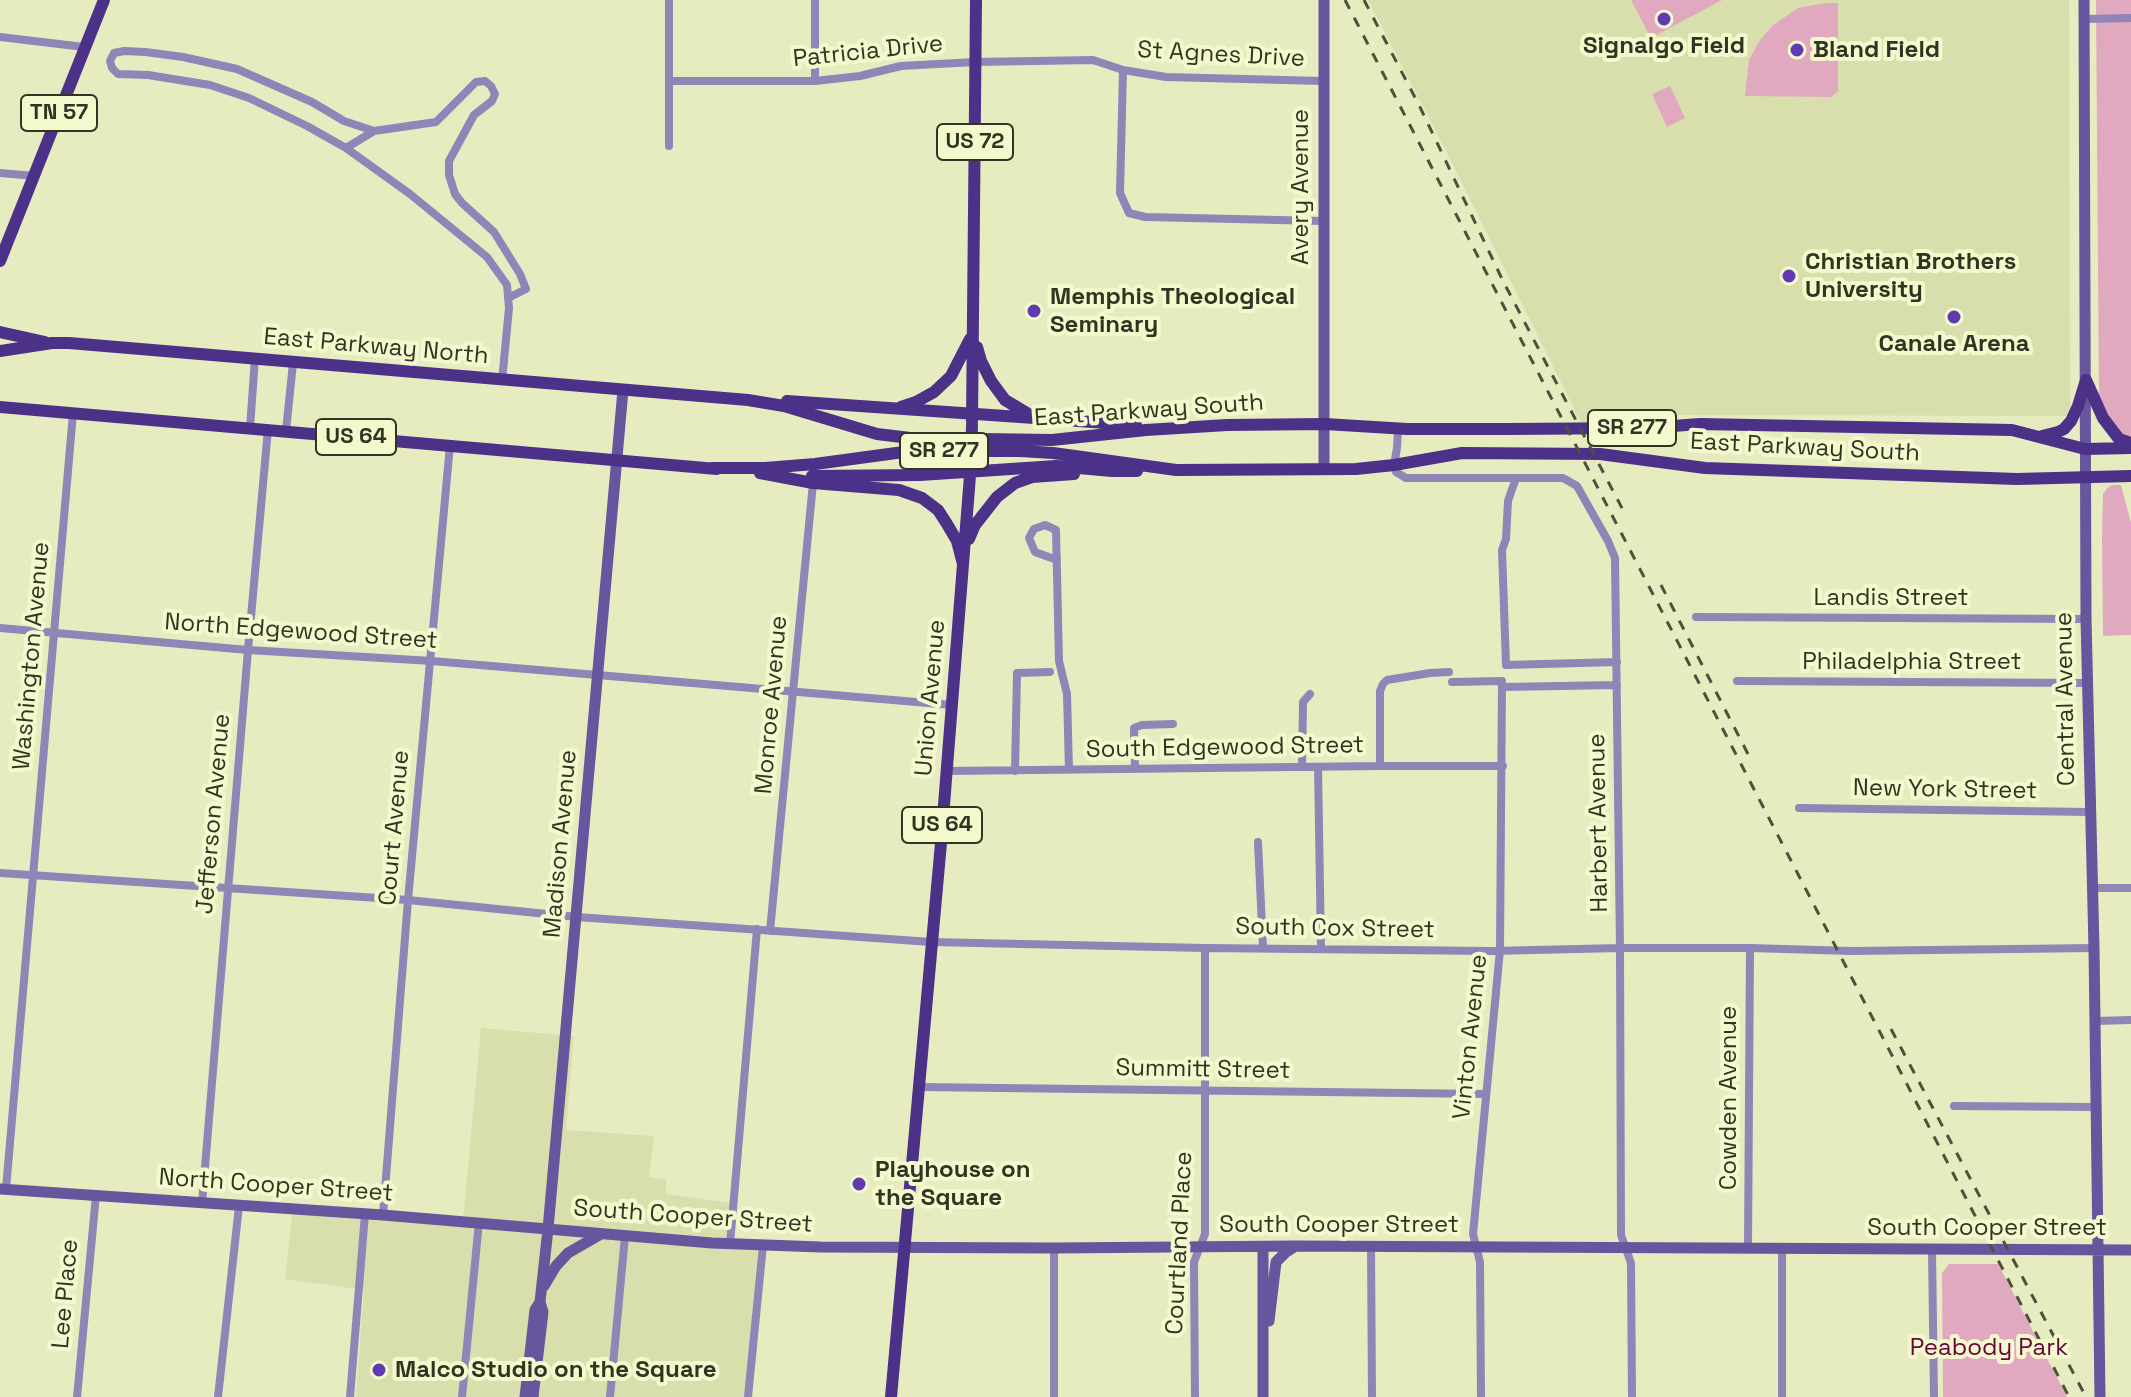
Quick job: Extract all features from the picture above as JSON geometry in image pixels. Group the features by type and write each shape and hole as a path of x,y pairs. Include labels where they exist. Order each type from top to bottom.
{"main road":[{"name":"TN 57","path":"0,261 104,0"},
{"name":"Union Avenue","path":"891,1397 971,468 976,0"},
{"name":"Avery Avenue","path":"1324,0 1324,469"},
{"name":"Central Avenue","path":"2084,0 2086,619 2100,1397"},
{"path":"0,332 52,343"},
{"path":"894,409 934,392 951,376 973,333"},
{"path":"973,333 981,361 1005,400 1023,412 1042,419"},
{"name":"East Parkway North","path":"0,351 52,343 748,400"},
{"path":"2039,437 2065,427 2078,406 2086,380"},
{"path":"2086,380 2109,426 2119,439 2131,446"},
{"name":"Madison Avenue","path":"525,1397 548,1229 623,390"},
{"path":"748,400 894,409 972,420 1042,419 1176,428"},
{"name":"East Parkway South","path":"748,400 784,406 894,437 1052,440 1227,425 1630,428 1700,424 2012,430 2085,449 2131,446"},
{"name":"US 64","path":"0,407 712,468 813,483 899,490 922,498 938,510 957,541 963,564"},
{"name":"East Parkway South","path":"712,468 815,464 911,451 1020,451 1176,470 1356,469 1462,453 1600,454 1705,468 2006,478 2131,476"},
{"path":"759,473 863,476 971,468 1056,466 1112,471"},
{"path":"965,549 975,525 997,497 1015,483 1032,477 1176,470"},
{"name":"North Cooper Street","path":"3,1189 548,1229"},
{"name":"South Cooper Street","path":"548,1229 730,1244 906,1248 1295,1246 2131,1250"},
{"path":"540,1298 556,1266 568,1253 601,1234"},
{"path":"1263,1331 1269,1325 1276,1262 1295,1246"},
{"path":"1263,1247 1263,1397"},
{"name":"Madison Avenue","path":"533,1397 543,1312 540,1298"}],"street":[{"path":"669,0 669,146"},
{"path":"815,0 815,81"},
{"path":"2085,19 2131,18"},
{"path":"0,37 84,47"},
{"path":"374,131 344,121 312,102 237,69 145,52 114,53 110,61 118,74 148,75 210,85 249,98 346,148 389,177 487,257 507,285 509,308 502,381"},
{"name":"St Agnes Drive","path":"975,62 1093,60 1123,70 1166,77 1323,81"},
{"name":"Patricia Drive","path":"669,81 815,81 860,76 901,66 975,62"},
{"path":"1123,70 1120,193 1129,213 1145,217 1323,221"},
{"path":"346,148 374,131 436,122 476,82 485,81 491,86 495,94 492,101 474,115 449,161 449,175 455,194 494,232 520,274 526,289 508,298"},
{"path":"0,173 35,176"},
{"path":"250,428 255,358"},
{"path":"286,431 293,363"},
{"name":"Washington Avenue","path":"3,1189 73,413"},
{"path":"1394,465 1398,428"},
{"name":"Jefferson Avenue","path":"202,1203 268,429"},
{"name":"Court Avenue","path":"383,1215 408,900 450,445"},
{"name":"Harbert Avenue","path":"1394,465 1396,472 1406,478 1563,478 1577,486 1615,558 1621,1235 1631,1263 1632,1397"},
{"path":"1516,478 1508,501 1506,539 1502,550 1506,665 1617,662"},
{"name":"Monroe Avenue","path":"770,931 813,483"},
{"path":"1057,560 1035,552 1029,538 1034,529 1045,525 1056,530 1057,560 1059,661 1067,694 1069,770"},
{"name":"Landis Street","path":"1696,617 2086,619"},
{"name":"North Edgewood Street","path":"0,628 248,650 598,675"},
{"path":"1015,771 1017,673 1050,672"},
{"path":"1380,766 1380,691 1383,684 1387,680 1449,672"},
{"path":"598,675 952,705"},
{"name":"Philadelphia Street","path":"1737,681 2087,683"},
{"path":"1452,682 1617,685"},
{"name":"Vinton Avenue","path":"1481,1397 1480,1262 1473,1234 1500,950 1502,684"},
{"path":"1302,767 1303,702 1310,694"},
{"path":"1135,769 1134,728 1173,724"},
{"name":"South Edgewood Street","path":"947,771 1503,766"},
{"path":"1318,767 1321,949"},
{"name":"New York Street","path":"1799,808 2090,812"},
{"path":"1258,842 1263,948"},
{"name":"South Cox Street","path":"0,873 408,900 577,917 931,942 1500,950 2094,948"},
{"path":"2092,888 2131,888"},
{"path":"730,1244 757,929"},
{"name":"Courtland Place","path":"1195,1397 1194,1262 1205,1234 1205,948"},
{"name":"Cowden Avenue","path":"1748,1248 1750,948"},
{"path":"2095,1021 2131,1020"},
{"name":"Summitt Street","path":"920,1087 1485,1094"},
{"path":"1954,1106 2096,1107"},
{"name":"Lee Place","path":"77,1397 96,1195"},
{"path":"218,1397 239,1206"},
{"path":"350,1397 365,1214"},
{"path":"462,1397 479,1222"},
{"path":"610,1397 625,1236"},
{"path":"748,1397 763,1245"},
{"path":"1371,1247 1372,1397"},
{"path":"1054,1248 1054,1397"},
{"path":"1782,1248 1782,1397"},
{"path":"1932,1250 1934,1397"}],"shaded area":[{"name":"Christian Brothers University","path":"1368,0 2069,0 2070,409 2066,416 1682,415 1581,423"},
{"path":"481,1028 574,1036 566,1130 654,1136 649,1177 666,1179 666,1194 731,1203 727,1245 758,1248 745,1397 356,1397 364,1290 285,1279 293,1208 463,1221"}],"green space":[{"name":"Signalgo Field","path":"1631,0 1722,0 1651,38"},
{"path":"2096,0 2131,0 2131,440 2121,437 2099,399"},
{"name":"Bland Field","path":"1838,3 1838,91 1831,97 1745,96 1749,60 1772,26 1798,8"},
{"path":"1670,86 1685,118 1667,127 1652,94"},
{"path":"2112,485 2121,485 2131,523 2131,635 2103,636 2103,494"},
{"name":"Peabody Park","path":"1949,1264 1998,1264 2067,1397 1943,1397 1942,1273"}],"railway":[{"path":"1345,0 2069,1397"},
{"path":"1364,0 1419,105 1503,281 1623,510"},
{"path":"1661,585 1749,756"},
{"path":"1891,1029 2086,1397"}],"place":[{"name":"Signalgo Field","path":"1664,19"},
{"name":"Bland Field","path":"1797,50"},
{"name":"Christian Brothers University","path":"1789,276"},
{"name":"Memphis Theological Seminary","path":"1034,311"},
{"name":"Canale Arena","path":"1954,317"},
{"name":"Playhouse on the Square","path":"859,1184"},
{"name":"Malco Studio on the Square","path":"379,1370"}]}
